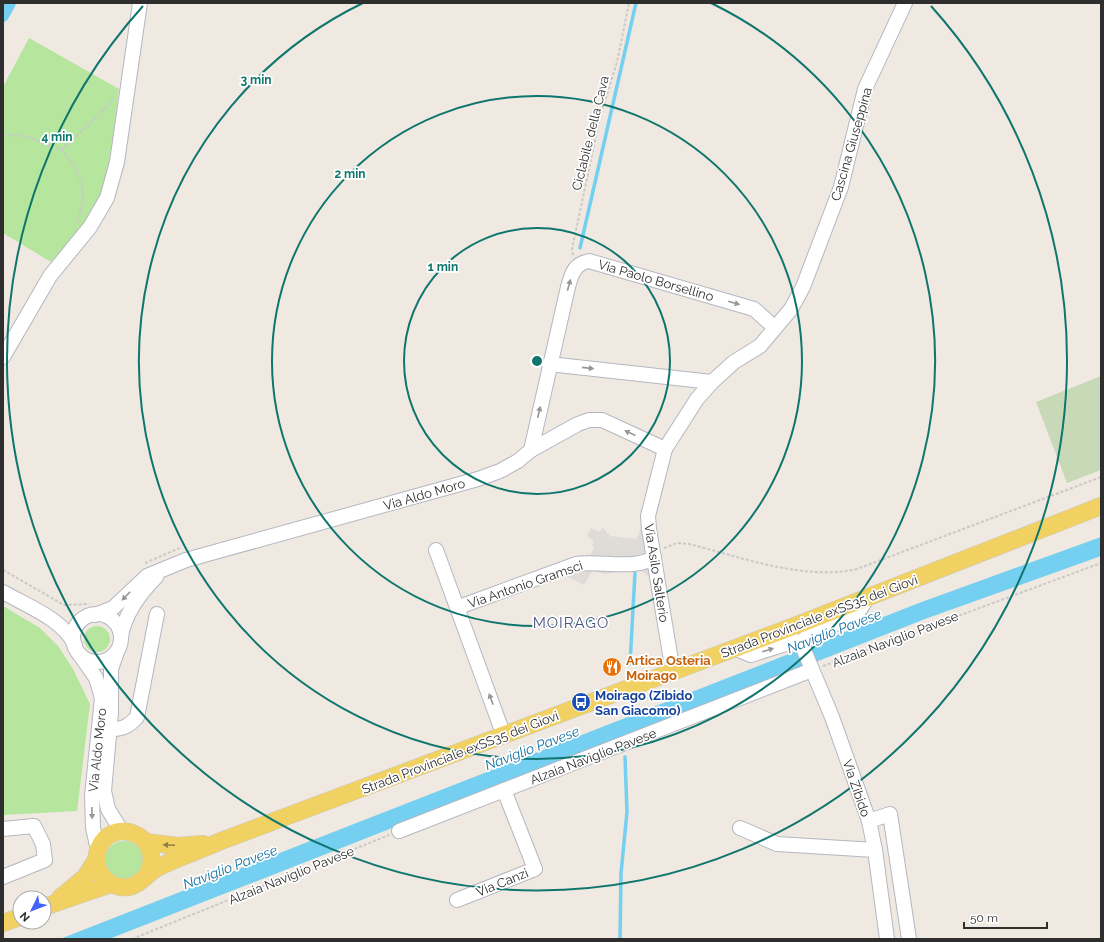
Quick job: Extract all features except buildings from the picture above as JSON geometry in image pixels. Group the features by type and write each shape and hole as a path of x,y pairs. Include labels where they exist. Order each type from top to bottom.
{"main road":[{"name":"Strada Provinciale exSS35 dei Giovi","path":"221,841 673,672 1101,506"},
{"path":"52,902 85,877 105,839 116,833 122,832 137,835 146,842 177,846 221,841"},
{"path":"148,873 221,841"},
{"path":"97,855 100,874 111,884 123,887 135,885 145,878 152,858 146,842"},
{"path":"52,903 111,884"}],"street":[{"path":"3,357 50,276 90,227 107,198 117,162 140,3"},
{"name":"Cascina Giuseppina","path":"774,327 791,309 804,287 841,187 865,89 905,3"},
{"name":"Via Paolo Borsellino","path":"576,266 589,261 754,309 774,327"},
{"path":"531,450 568,287 573,270 576,266"},
{"name":"Via Asilo Salterio","path":"673,672 649,529 648,516 655,485 666,449 697,399 712,382 734,362 760,346 774,327"},
{"path":"550,364 712,382"},
{"name":"Via Aldo Moro","path":"92,612 113,608 142,579 169,566 218,550 500,472 518,461 531,450 578,424 589,420 602,420 666,449"},
{"path":"436,550 458,610"},
{"name":"Via Antonio Gramsci","path":"504,736 458,610 463,605 563,569 588,562 628,564 650,561 654,558"},
{"name":"Via Aldo Moro","path":"121,638 124,624 140,596 153,580 169,566"},
{"path":"3,592 47,616 68,619 92,612 113,621 119,630 121,638 117,652 109,659 97,662 87,660 77,650 75,630 80,622 92,612"},
{"path":"734,648 751,655 795,641 801,643 805,637 843,622 857,614 868,597"},
{"path":"109,729 117,730 128,726 137,717 157,614"},
{"name":"Via Aldo Moro","path":"47,616 66,631 96,678 102,698 92,796 93,828 97,855"},
{"name":"Via Zibido","path":"801,643 832,717 869,821 875,850 887,939"},
{"name":"Via Aldo Moro","path":"117,652 111,669 109,729 104,796 108,809 122,832"},
{"name":"Alzaia Naviglio Pavese","path":"399,831 812,670"},
{"name":"Via Canzi","path":"457,900 535,869 504,790"},
{"path":"869,821 890,814 909,939"},
{"path":"3,829 34,826 43,844 45,860 3,877"},
{"path":"740,828 777,844 875,850"}],"path":[{"name":"Ciclabile della Cava","path":"576,266 572,249 600,118 617,62 629,3"},
{"path":"61,150 103,111 115,96"},
{"path":"3,135 24,136 61,150 74,165 83,188 83,202 80,216 73,230"},
{"path":"654,558 661,549 668,545 677,543 689,544 793,570 813,573 845,572 857,569 1101,477"},
{"path":"142,565 148,560 182,546"},
{"name":"Alzaia Naviglio Pavese","path":"812,670 854,653 1101,563"},
{"path":"3,570 64,605 92,612"},
{"name":"Alzaia Naviglio Pavese","path":"132,939 399,831"}],"green space":[{"path":"29,38 119,89 110,158 101,192 86,222 51,262 3,233 3,87"},
{"path":"1101,376 1101,470 1067,483 1036,402"},
{"path":"3,606 40,628 58,646 73,669 90,704 77,811 3,815"},
{"path":"97,626 106,630 110,639 106,648 97,652 88,648 84,639 88,630"},
{"path":"120,841 128,841 138,846 142,853 142,867 138,874 128,879 120,879 110,874 108,871 105,864 105,856 110,846 113,844"}],"shaded area":[{"path":"642,524 650,577 639,569 629,566 621,572 604,574 593,570 584,585 565,576 561,565 586,556 587,554 590,555 594,547 592,545 594,542 587,536 591,528 600,532 602,527 610,536 637,539"}],"water":[{"path":"1101,537 1101,556 925,619 109,939 60,939 919,603"}],"waterway":[{"path":"3,16 10,3"},
{"path":"580,248 636,3"},
{"path":"630,664 635,573"},
{"path":"620,939 621,873 627,812 625,757"}],"place":[{"name":"Artica Osteria Moirago","path":"612,667"},
{"name":"Moirago (Zibido San Giacomo)","path":"581,702"}],"district":[{"name":"MOIRAGO","path":"571,623"}],"water label":[{"name":"Naviglio Pavese","path":"834,631"},
{"name":"Naviglio Pavese","path":"532,748"},
{"name":"Naviglio Pavese","path":"230,867"}]}
